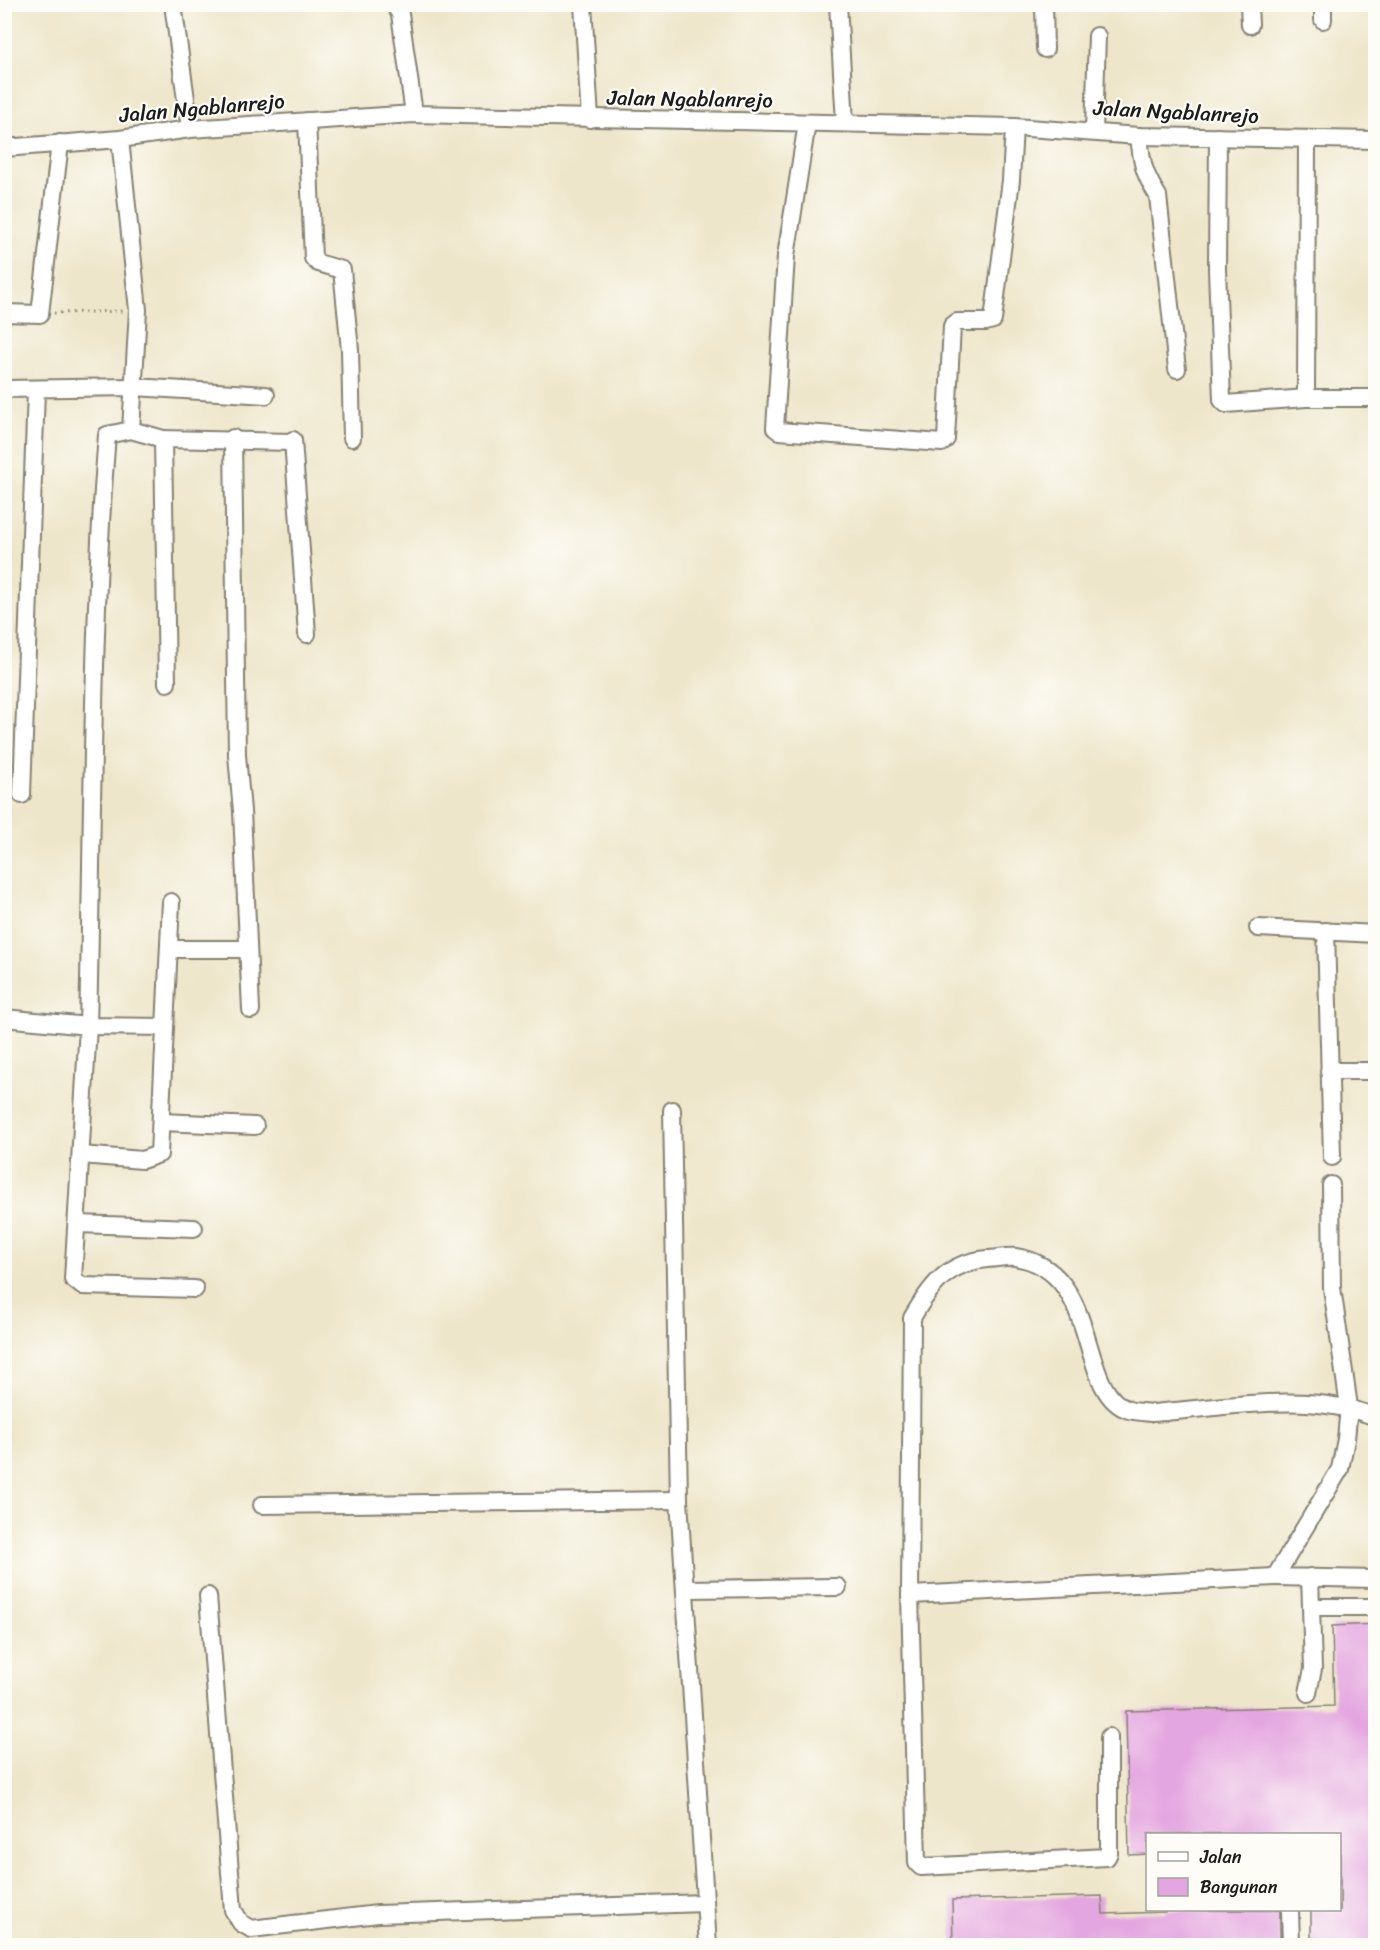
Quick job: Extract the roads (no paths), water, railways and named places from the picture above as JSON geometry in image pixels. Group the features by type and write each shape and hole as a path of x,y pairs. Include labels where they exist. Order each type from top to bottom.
{"street":[{"path":"173,4 190,129"},
{"path":"394,4 400,15 414,114"},
{"path":"583,4 590,119"},
{"path":"838,4 845,123"},
{"path":"1044,4 1045,49"},
{"path":"1249,4 1250,25"},
{"path":"1094,131 1097,36"},
{"name":"Jalan Ngablanrejo","path":"4,148 120,139 190,129 414,114 1014,126 1139,136 1376,140"},
{"path":"307,121 313,258 318,263 342,270 350,350 352,438"},
{"path":"807,123 786,256 775,428 779,431 942,443 946,439 952,326 957,322 993,320 1011,180 1014,126"},
{"path":"1139,136 1142,163 1147,180 1158,196 1177,369"},
{"path":"1218,137 1217,268 1222,400 1226,404 1306,398 1376,398"},
{"path":"120,139 138,310 131,430"},
{"path":"1306,398 1307,140"},
{"path":"4,313 40,314 60,143"},
{"path":"4,390 134,387 266,395"},
{"path":"22,795 36,390"},
{"path":"195,1289 82,1286 75,1283 73,1279 88,1026 92,721 101,509 107,435 131,430 163,439 233,438 293,441 307,634"},
{"path":"233,438 237,754 251,1010"},
{"path":"163,439 167,683"},
{"path":"81,1155 142,1160 154,1158 159,1154 171,902"},
{"path":"1258,928 1376,934"},
{"path":"1326,931 1332,1156"},
{"path":"169,949 248,949"},
{"path":"4,1018 88,1026 165,1028"},
{"path":"1329,1071 1376,1071"},
{"path":"672,1110 679,1500 708,1946"},
{"path":"160,1122 255,1126"},
{"path":"1275,1577 1340,1469 1349,1407 1332,1288 1332,1185"},
{"path":"77,1224 194,1228"},
{"path":"1109,1737 1109,1853 1107,1857 921,1868 916,1856 910,1595 912,1318 926,1294 948,1270 980,1260 1014,1257 1039,1265 1061,1281 1074,1301 1102,1383 1114,1400 1128,1410 1152,1413 1305,1402 1349,1407 1376,1417"},
{"path":"261,1505 679,1500"},
{"path":"910,1595 1275,1577 1373,1579 1373,1607 1311,1607"},
{"path":"1308,1693 1313,1669 1310,1577"},
{"path":"685,1589 838,1587"},
{"path":"208,1596 233,1910 241,1923 251,1929 378,1914 705,1903"},
{"path":"1290,1911 1291,1946"}]}
